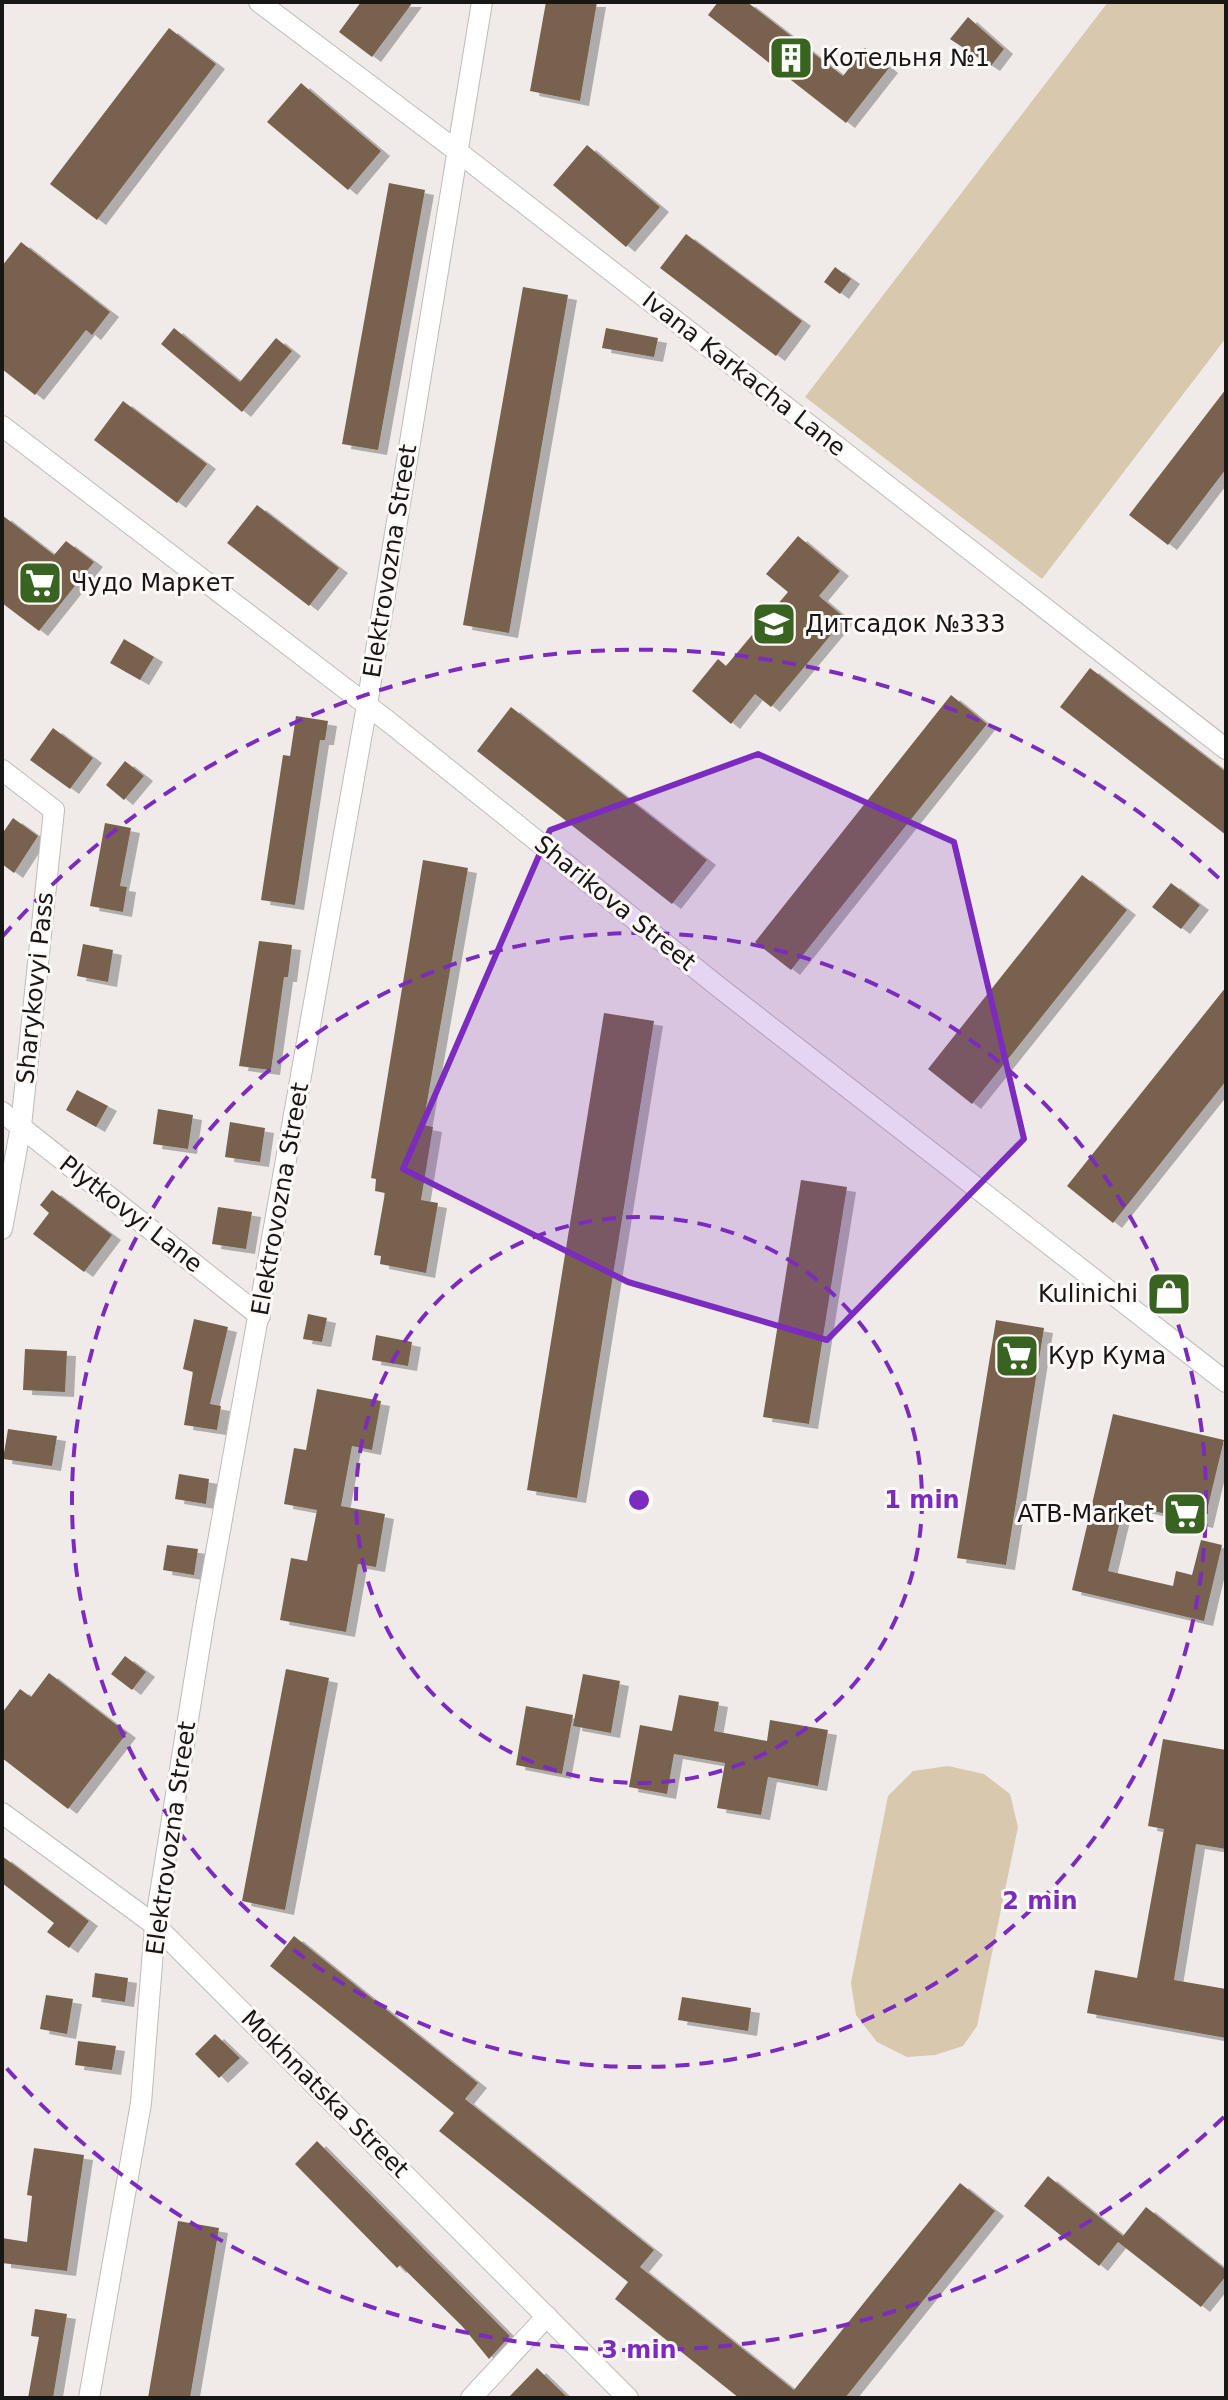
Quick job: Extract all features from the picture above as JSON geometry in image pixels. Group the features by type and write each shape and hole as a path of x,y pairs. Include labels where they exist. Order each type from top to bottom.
{"street":[{"name":"Ivana Karkacha Lane","path":"259,2 457,151 1226,749"},
{"name":"Elektrovozna Street","path":"89,2398 141,2103 155,1925 204,1620 367,705 482,2"},
{"name":"Sharikova Street","path":"2,426 367,705 732,997 1226,1382"},
{"name":"Sharykovyi Pass","path":"2,770 54,810 21,1126 2,1229"},
{"name":"Plytkovyi Lane","path":"2,1112 260,1316"},
{"name":"Mokhnatska Street","path":"2,1813 155,1925 628,2398"},
{"path":"471,2398 547,2316"}],"highlighted area":[{"path":"758,754 954,842 1024,1139 827,1340 628,1282 403,1169 550,830"}],"shaded area":[{"path":"1108,2 1226,2 1226,338 1042,579 805,397"},
{"path":"948,1766 984,1774 1010,1794 1018,1827 977,2026 963,2046 935,2055 907,2057 877,2042 856,2015 851,1983 888,1796 913,1771"}],"building":[{"path":"361,2 413,2 372,57 339,32"},
{"path":"546,2 597,2 580,101 530,91"},
{"name":"Котельня №1","path":"718,2 747,2 843,76 865,48 889,68 846,123 708,15"},
{"path":"968,17 1004,49 991,66 950,39"},
{"path":"169,28 216,64 97,220 50,184"},
{"path":"301,83 381,151 348,190 267,122"},
{"path":"587,145 660,207 626,247 553,185"},
{"path":"389,183 425,190 378,450 342,444"},
{"path":"686,234 802,321 776,356 660,268"},
{"path":"21,242 110,312 92,335 86,330 35,395 2,369 2,266"},
{"path":"835,267 851,279 840,294 824,282"},
{"path":"523,287 568,295 509,633 463,625"},
{"path":"174,328 240,382 276,338 292,351 242,412 161,344"},
{"path":"606,328 658,338 654,357 602,348"},
{"path":"1226,389 1226,469 1168,545 1129,515"},
{"path":"123,401 207,464 177,503 94,440"},
{"path":"257,505 339,568 309,606 227,543"},
{"name":"Чудо Маркет","path":"2,515 54,555 66,541 94,562 39,631 2,603"},
{"path":"798,536 840,571 819,596 845,618 771,707 755,694 731,724 692,691 718,659 726,666 788,592 766,574"},
{"path":"124,639 154,657 140,680 110,663"},
{"path":"1090,668 1226,772 1226,835 1060,707"},
{"path":"951,695 987,724 791,970 755,942"},
{"path":"511,707 707,860 672,904 477,751"},
{"path":"296,716 328,721 325,740 320,740 295,905 261,900 283,755 290,756"},
{"path":"53,728 93,758 70,789 30,760"},
{"path":"125,761 144,776 124,800 106,785"},
{"path":"13,818 38,836 14,873 2,864 2,834"},
{"path":"105,823 131,828 120,886 127,887 123,912 90,906"},
{"path":"423,860 468,868 423,1125 433,1127 421,1200 438,1203 426,1273 380,1264 381,1256 374,1255 385,1193 375,1191 376,1179 371,1178"},
{"path":"1082,875 1127,910 972,1104 928,1069"},
{"path":"1171,883 1200,905 1181,929 1152,907"},
{"path":"259,941 292,945 288,977 284,977 271,1070 239,1066"},
{"path":"83,944 113,950 108,982 77,976"},
{"path":"1226,987 1226,1081 1113,1223 1067,1186"},
{"path":"604,1013 654,1021 577,1498 527,1490"},
{"path":"77,1090 108,1106 96,1127 66,1110"},
{"path":"158,1109 193,1115 188,1149 153,1144"},
{"path":"230,1122 265,1128 260,1162 225,1157"},
{"path":"801,1180 847,1187 809,1424 763,1417"},
{"path":"52,1190 112,1235 84,1272 33,1234 49,1213 40,1205"},
{"path":"218,1207 252,1212 246,1249 212,1244"},
{"path":"308,1314 327,1318 322,1342 303,1339"},
{"path":"194,1319 228,1327 210,1404 221,1406 217,1430 184,1425 193,1372 183,1369"},
{"path":"996,1320 1044,1328 1006,1565 957,1558"},
{"path":"376,1335 412,1342 408,1366 372,1360"},
{"path":"25,1349 67,1351 65,1392 23,1390"},
{"path":"317,1389 381,1401 372,1450 352,1446 341,1506 385,1514 376,1567 358,1564 346,1632 280,1620 291,1558 307,1561 317,1510 284,1504 294,1448 306,1450"},
{"name":"ATB-Market","path":"1113,1414 1224,1440 1204,1523 1124,1504 1108,1571 1173,1586 1176,1571 1192,1575 1201,1540 1222,1545 1204,1621 1072,1590"},
{"path":"8,1429 57,1436 52,1466 3,1459"},
{"path":"179,1474 209,1479 206,1504 175,1499"},
{"path":"167,1545 198,1549 194,1575 163,1570"},
{"path":"125,1656 146,1672 132,1690 111,1674"},
{"path":"286,1669 329,1678 285,1910 242,1901"},
{"path":"49,1673 127,1733 68,1809 2,1758 2,1713 20,1689 31,1697"},
{"path":"583,1674 620,1681 611,1733 573,1726"},
{"path":"679,1695 719,1702 714,1731 767,1741 770,1720 828,1730 818,1786 768,1777 761,1815 717,1808 725,1763 674,1754 667,1794 629,1787 640,1725 672,1731"},
{"path":"526,1706 573,1715 562,1774 516,1765"},
{"path":"1163,1739 1226,1750 1226,1849 1196,1844 1174,1980 1226,1989 1226,2038 1087,2013 1095,1970 1137,1978 1164,1829 1148,1826"},
{"path":"2,1856 89,1921 69,1948 47,1932 54,1923 2,1883"},
{"path":"294,1936 478,2083 465,2099 654,2250 640,2267 794,2390 960,2183 995,2211 845,2398 739,2398 615,2299 628,2282 439,2131 454,2113 270,1966"},
{"path":"95,1973 128,1978 125,2002 92,1997"},
{"path":"46,1995 73,1999 67,2034 40,2029"},
{"path":"682,1997 751,2008 748,2031 678,2020"},
{"path":"215,2034 240,2058 219,2078 195,2054"},
{"path":"78,2041 116,2046 112,2070 75,2065"},
{"path":"317,2141 510,2336 489,2359 462,2326 400,2265 397,2268 295,2164"},
{"path":"34,2148 84,2155 67,2271 2,2263 2,2238 27,2242 32,2196 27,2195"},
{"path":"1048,2176 1123,2236 1146,2207 1226,2270 1226,2276 1201,2307 1118,2242 1099,2266 1024,2206"},
{"path":"178,2221 219,2228 190,2398 148,2398"},
{"path":"35,2309 67,2314 53,2398 28,2398 39,2337 31,2336"},
{"path":"537,2368 568,2398 508,2398"}],"place":[{"name":"Котельня №1","path":"791,58"},
{"name":"Чудо Маркет","path":"40,583"},
{"name":"Дитсадок №333","path":"774,624"},
{"name":"Kulinichi","path":"1169,1294"},
{"name":"Кур Кума","path":"1017,1356"},
{"name":"ATB-Market","path":"1185,1514"}]}
